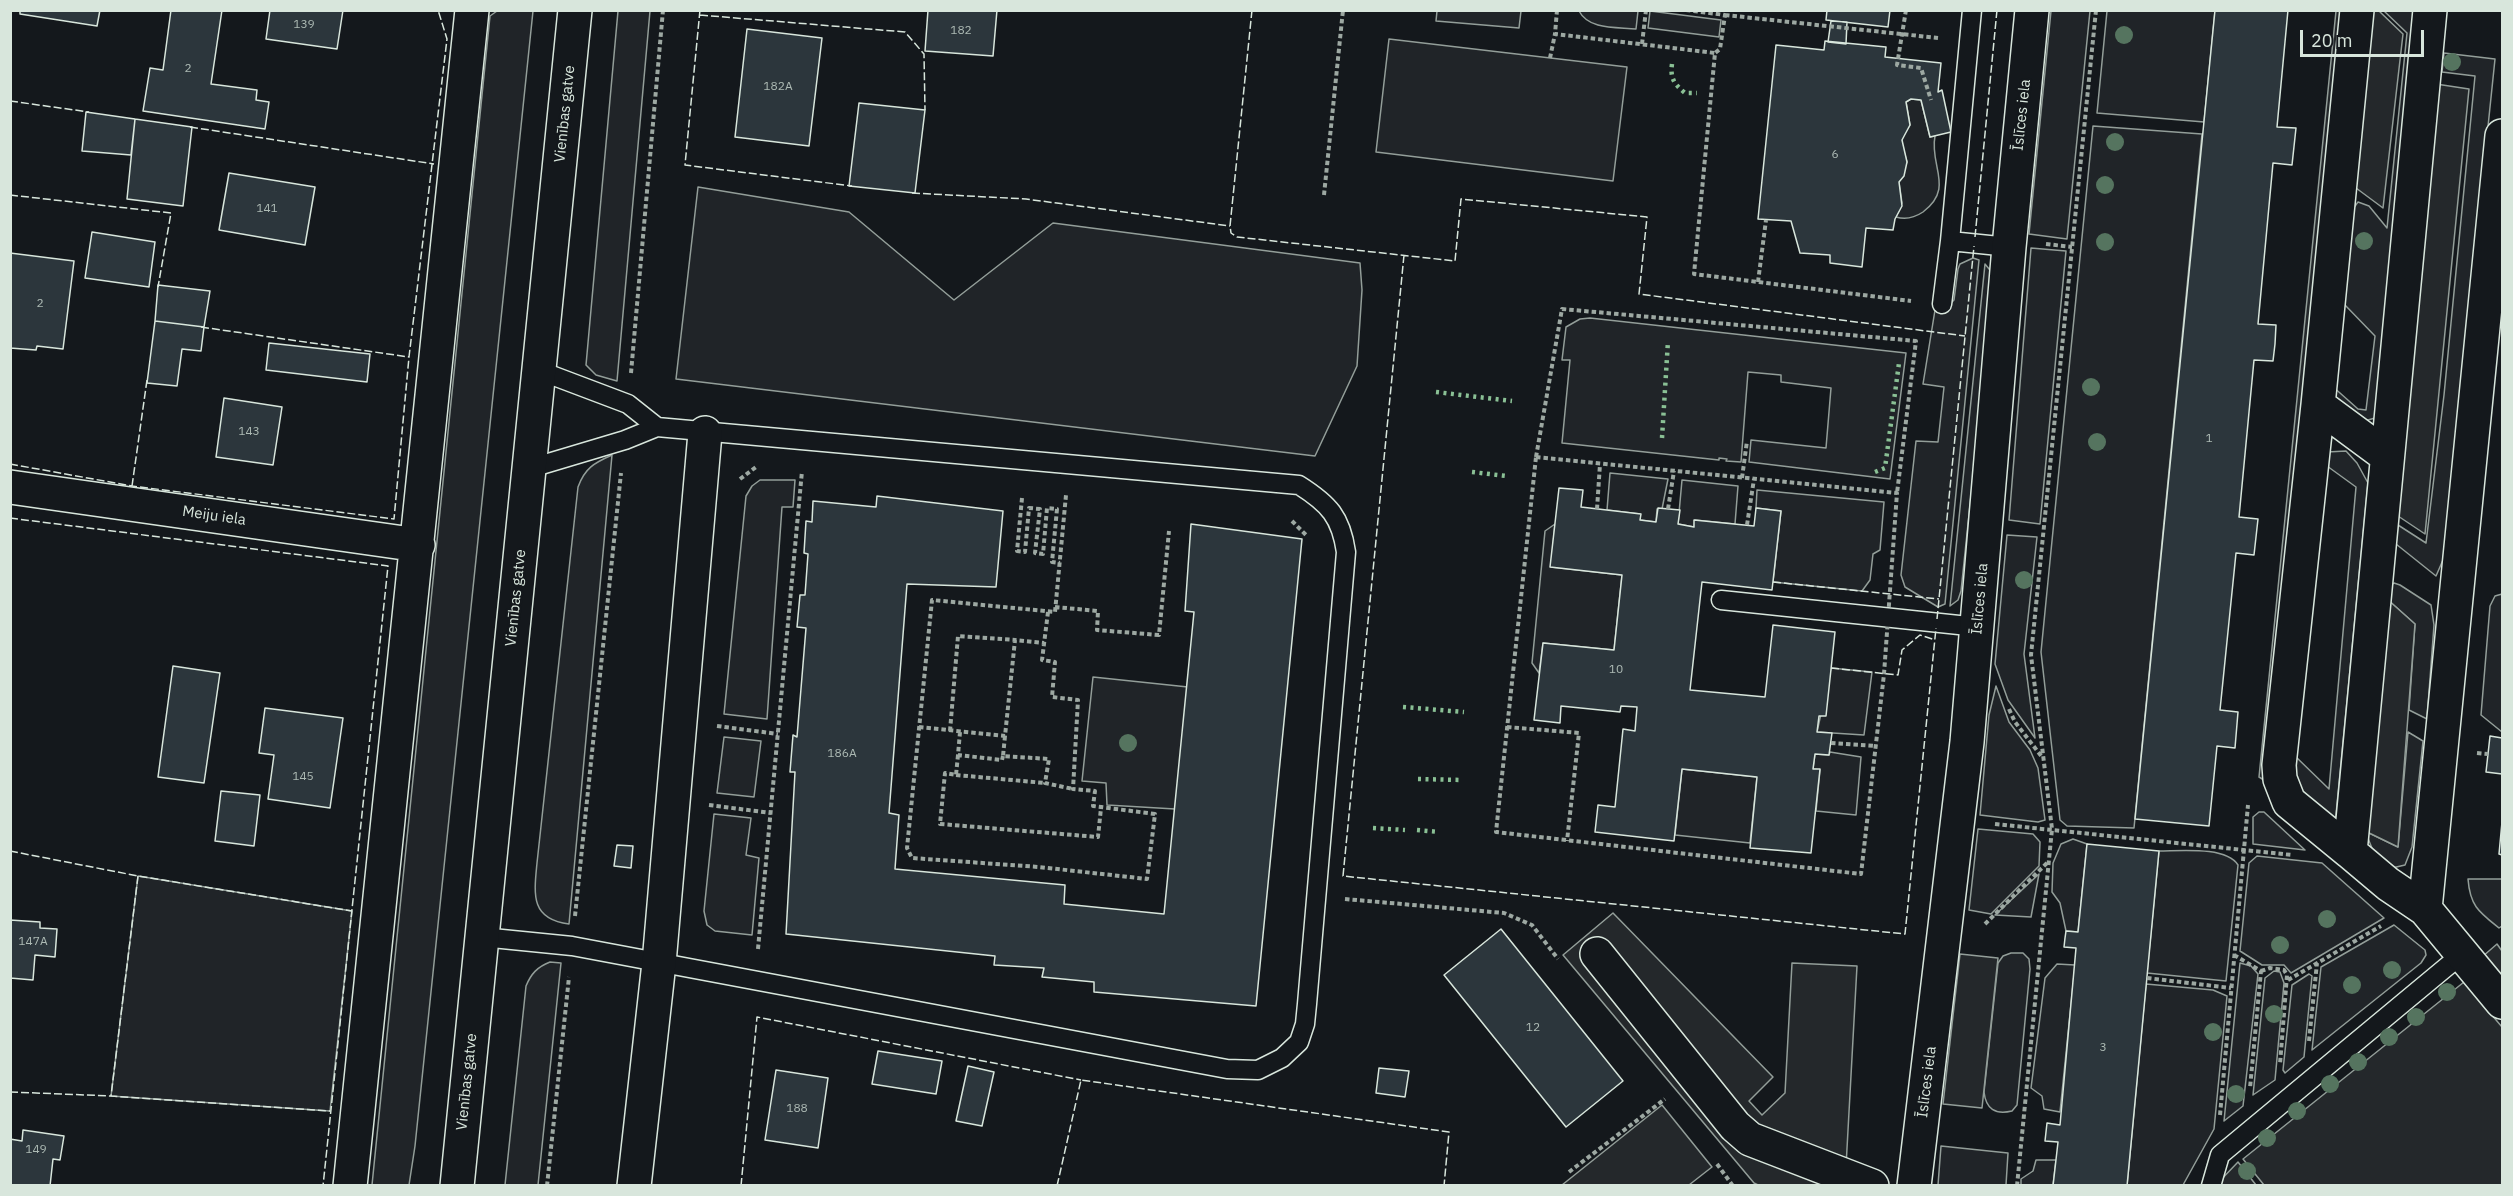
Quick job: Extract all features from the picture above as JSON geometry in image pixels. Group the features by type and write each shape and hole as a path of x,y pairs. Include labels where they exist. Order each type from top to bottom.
{"main road":[{"path":"350,1185 472,10"},
{"name":"Vienības gatve","path":"457,1185 575,10"},
{"name":"Īslīces iela","path":"1914,1185 1958,820 1978,627 2009,247 2032,10"},
{"path":"2357,10 2280,779 2289,802 2388,884 2425,909 2502,1002"},
{"path":"2350,852 2430,10"},
{"path":"2425,909 2502,136"},
{"path":"2318,405 2387,456"},
{"path":"634,1185 659,963 705,433"},
{"name":"Meiju iela","path":"10,487 418,545"},
{"path":"1597,954 1735,1126 1750,1139 1872,1185"}],"lane":[{"path":"1942,304 1972,10"},
{"path":"1950,241 2009,247"},
{"path":"538,370 628,404 657,427"},
{"path":"482,937 572,946 1216,1067 1258,1070 1282,1058 1299,1042 1307,1004 1346,552 1343,532 1336,517 1319,498 1299,485 657,427 625,440 528,469"},
{"path":"1721,600 1978,627"},
{"path":"2211,1185 2220,1155 2462,954"}],"path":[{"path":"628,404 663,10"},
{"path":"1324,195 1344,10"},
{"path":"1550,58 1557,10"},
{"path":"1642,44 1646,10"},
{"path":"1686,10 1969,41"},
{"path":"1906,10 1897,65 1921,68 1925,81"},
{"path":"2017,1185 2052,829 2031,655 2096,10"},
{"path":"1555,34 1715,53 1720,49 1725,15"},
{"path":"1715,53 1694,274 1942,304"},
{"path":"1758,282 1766,219"},
{"path":"1562,309 1916,341 1897,493 1889,618 1861,874 1496,832 1536,457 1562,309"},
{"path":"547,1185 625,440"},
{"path":"1742,478 1747,441"},
{"path":"1536,457 1897,493"},
{"path":"1597,509 1600,464"},
{"path":"739,489 741,478 757,467"},
{"path":"790,470 813,472"},
{"path":"758,956 802,471"},
{"path":"1668,509 1674,471"},
{"path":"1747,525 1754,479"},
{"path":"1055,494 1078,495"},
{"path":"1066,494 1055,612 932,600 907,848 912,858 1039,867 1147,879 1155,814 1093,806 1095,791 945,772 940,824 1098,837 1101,808"},
{"path":"1023,498 1017,551 1025,552 1029,508 1040,509 1035,553 1043,554 1047,508 1057,509 1052,562 1060,563"},
{"path":"1285,514 1308,536"},
{"path":"1055,607 1098,611 1097,630 1159,635 1169,531"},
{"path":"1048,612 1042,660 1055,662 1052,697 1078,700 1072,789"},
{"path":"950,731 958,636 1044,643"},
{"path":"958,755 1002,760 1015,640"},
{"path":"715,737 716,725 778,734"},
{"path":"919,727 1005,736"},
{"path":"1507,727 1579,733 1567,841"},
{"path":"956,775 960,732"},
{"path":"1830,744 1876,746"},
{"path":"1003,756 1049,759 1045,783"},
{"path":"707,817 710,794"},
{"path":"708,805 771,813"},
{"path":"1958,820 2296,855"},
{"path":"2220,1119 2244,850"},
{"path":"1983,925 2048,861"},
{"path":"1317,897 1504,913 1532,925 1560,961"},
{"path":"2288,980 2387,923"},
{"path":"2234,955 2261,971 2270,968 2284,970 2288,980 2280,1071"},
{"path":"2308,1049 2317,963"},
{"path":"2249,1096 2261,971"},
{"path":"2147,978 2231,988"},
{"path":"1659,1089 1672,1107"},
{"path":"1569,1172 1666,1099"},
{"path":"1713,1159 1733,1185"}],"shaded area":[{"path":"497,11 533,11 415,1146 409,1185 372,1185 490,16"},
{"path":"618,11 650,11 617,381 596,375 586,365"},
{"path":"1437,11 1521,11 1519,28 1436,21"},
{"path":"1579,11 1638,11 1636,29 1596,25 1589,22"},
{"path":"1650,11 1721,20 1719,37 1648,28"},
{"path":"2051,11 2090,11 2067,239 2029,234"},
{"path":"2107,11 2215,11 2204,122 2097,113"},
{"path":"2336,11 2354,11 2275,787 2259,777"},
{"path":"2372,11 2379,11 2403,34 2383,208 2356,188"},
{"path":"2384,11 2412,11 2414,13 2380,400 2375,418 2361,422 2331,399 2331,385 2358,409 2366,410 2375,336 2344,304 2350,213 2358,202 2369,206 2387,228 2407,33"},
{"path":"1389,39 1627,67 1613,181 1376,152"},
{"path":"2444,53 2495,59 2443,560 2436,576 2396,544 2398,525 2426,543 2444,395 2475,76 2442,72"},
{"path":"2436,84 2469,89 2425,534 2392,512"},
{"path":"1911,99 1921,100 1930,137 1935,136 1934,147 1939,185 1938,194 1923,212 1913,217 1903,218 1896,217 1902,203 1899,182 1907,162 1902,145 1902,137 1910,125 1906,102"},
{"path":"2093,126 2202,134 2134,828 2067,826 2060,820 2041,652"},
{"path":"698,187 849,212 954,300 1053,223 1360,263 1362,290 1357,366 1315,456 676,379"},
{"path":"2031,248 2066,251 2040,524 2009,520"},
{"path":"1973,258 1979,260 1945,604 1938,607 1905,587 1901,575 1916,441 1938,442 1944,387 1923,384 1935,310 1949,305 1954,300 1960,264"},
{"path":"1985,264 1994,275 1961,591 1958,600 1950,606"},
{"path":"1590,318 1906,353 1890,479 1749,462 1751,440 1826,448 1831,388 1781,382 1781,375 1748,372 1741,462 1562,443 1570,360 1562,360 1566,327 1580,319"},
{"path":"2346,451 2357,463 2368,483 2335,825 2297,797 2294,776 2295,756 2329,789 2356,487 2327,466 2327,452"},
{"path":"612,455 569,924 547,917 541,911 537,903 536,874 578,487 591,467"},
{"path":"1610,473 1668,479 1662,509 1657,509 1656,522 1640,520 1640,514 1607,510"},
{"path":"760,480 795,480 793,507 782,507 767,719 724,714 746,496 752,486"},
{"path":"1682,480 1738,486 1735,524 1695,520 1694,527 1678,524"},
{"path":"1757,490 1884,502 1880,550 1873,554 1870,580 1862,591 1773,582 1781,511 1756,508"},
{"path":"1555,524 1551,567 1622,575 1614,650 1543,643 1539,673 1532,663 1545,531"},
{"path":"2007,535 2037,537 2024,654 2035,738 2008,700 1995,664"},
{"path":"2394,583 2431,605 2434,625 2427,719 2409,710 2415,624 2387,599 2389,587"},
{"path":"2502,594 2502,732 2481,715 2490,606 2495,596"},
{"path":"2387,599 2415,624 2398,847 2365,831"},
{"path":"1831,668 1872,672 1864,735 1817,732"},
{"path":"1093,677 1188,687 1175,809 1107,805 1106,783 1082,781"},
{"path":"1996,686 2009,722 2030,750 2038,768 2045,820 2038,822 1980,815 1989,715"},
{"path":"2408,732 2423,741 2412,847 2405,865 2392,868 2376,858 2365,831 2398,847"},
{"path":"724,737 761,741 754,797 717,793"},
{"path":"1830,752 1861,757 1856,815 1816,811 1820,770 1813,769 1815,754 1829,755"},
{"path":"1682,769 1757,777 1750,843 1675,835"},
{"path":"2259,812 2264,812 2305,850 2253,844 2253,817"},
{"path":"714,814 751,818 746,855 759,858 752,935 715,931 707,925 704,911"},
{"path":"1978,829 2033,834 2040,842 2039,866 1991,914 1969,910"},
{"path":"2073,839 2087,844 2078,932 2066,931 2060,903 2052,892 2053,863 2061,844"},
{"path":"2159,851 2213,852 2232,859 2238,865 2226,981 2147,973"},
{"path":"2257,856 2322,863 2384,918 2291,973 2284,965 2262,965 2240,951 2249,863"},
{"path":"2039,874 2031,917 1995,915"},
{"path":"138,876 352,911 330,1111 111,1096"},
{"path":"2468,879 2502,879 2502,926 2499,928 2477,908 2471,896"},
{"path":"1613,913 1773,1077 1749,1101 1762,1115 1785,1093 1792,963 1857,966 1845,1185 1760,1186 1754,1183 1563,955"},
{"path":"2394,925 2425,950 2426,955 2421,963 2312,1050 2321,967"},
{"path":"2497,944 2502,951 2502,982 2482,957"},
{"path":"2023,953 2029,959 2030,969 2017,1105 2012,1111 2001,1112 1989,1107 1984,1092 1998,963 2003,956"},
{"path":"1960,954 1998,958 1982,1108 1943,1104"},
{"path":"550,962 561,963 538,1185 505,1185 526,986 535,971"},
{"path":"2240,963 2251,966 2258,974 2243,1106 2224,1121"},
{"path":"2057,964 2075,965 2060,1112 2044,1109 2042,1096 2031,1088 2045,978"},
{"path":"2274,971 2280,972 2284,983 2275,1080 2253,1095 2265,978"},
{"path":"2309,974 2312,976 2304,1057 2285,1073 2283,1070 2292,985"},
{"path":"2464,982 2502,1027 2502,1185 2264,1185 2243,1159"},
{"path":"2146,984 2213,990 2227,996 2214,1129 2183,1185 2127,1186"},
{"path":"1662,1105 1712,1167 1689,1185 1562,1185"},
{"path":"1941,1146 2008,1153 2006,1185 1938,1185"},
{"path":"2036,1160 2056,1160 2053,1185 2021,1186 2021,1179 2033,1171"},
{"path":"2238,1162 2256,1185 2215,1186"}],"building":[{"path":"20,10 100,10 97,26 20,14"},
{"path":"171,10 222,10 211,84 257,90 256,100 269,102 265,129 143,111 150,68 163,70"},
{"path":"270,10 343,10 337,49 266,39"},
{"path":"928,10 997,10 993,56 925,51"},
{"path":"1827,10 1890,10 1888,27 1826,20"},
{"path":"2215,10 2288,10 2277,127 2296,128 2292,165 2273,163 2258,324 2276,325 2275,344 2273,361 2254,360 2239,517 2258,519 2254,555 2236,553 2220,710 2238,712 2235,748 2217,746 2209,826 2135,819"},
{"path":"1831,21 1847,22 1846,44 1828,42"},
{"path":"747,29 822,38 809,146 735,137"},
{"path":"1825,41 1886,47 1885,57 1941,63 1938,92 1942,90 1951,132 1930,137 1921,100 1911,99 1906,102 1910,125 1902,140 1907,162 1904,176 1899,182 1902,206 1895,219 1893,230 1866,228 1862,267 1830,263 1830,255 1800,253 1791,221 1758,219 1776,45 1824,50"},
{"path":"859,103 925,110 915,193 849,186"},
{"path":"86,112 135,119 131,155 82,151"},
{"path":"135,119 192,127 183,206 127,199"},
{"path":"229,173 315,187 305,245 219,230"},
{"path":"92,232 155,242 149,287 85,278"},
{"path":"10,253 74,261 63,349 37,346 36,350 10,348"},
{"path":"158,285 210,291 204,327 155,321"},
{"path":"155,321 204,327 201,351 182,349 177,386 147,383"},
{"path":"269,343 370,354 367,382 266,370"},
{"path":"224,398 282,407 273,465 216,457"},
{"path":"1559,488 1583,490 1581,507 1641,514 1640,520 1656,522 1658,508 1680,510 1678,524 1694,527 1694,520 1754,526 1756,508 1781,511 1772,590 1702,582 1690,690 1765,697 1773,625 1835,632 1826,716 1819,716 1817,732 1832,733 1829,755 1815,754 1813,769 1820,769 1811,853 1750,848 1757,777 1682,769 1674,841 1595,832 1598,805 1615,807 1623,729 1635,731 1637,707 1621,706 1620,712 1561,706 1560,723 1534,720 1543,643 1614,650 1622,575 1550,567"},
{"path":"877,496 1003,511 996,587 907,584 889,813 899,815 895,869 1065,885 1064,904 1164,914 1194,612 1185,611 1191,524 1302,539 1256,1006 1094,992 1094,982 1042,977 1044,968 994,965 995,956 786,934 795,772 790,772 793,735 797,737 806,628 797,627 800,595 805,595 808,554 804,553 806,521 812,522 813,501 876,507"},
{"path":"173,666 220,673 204,783 158,777"},
{"path":"265,708 343,718 330,808 268,799 274,755 259,753"},
{"path":"2490,736 2502,738 2502,774 2486,772"},
{"path":"221,791 260,795 254,846 215,841"},
{"path":"2502,822 2502,855 2499,854"},
{"path":"2087,844 2159,851 2127,1186 2053,1186 2058,1142 2045,1141 2047,1123 2060,1125 2076,948 2064,947 2066,931 2078,932"},
{"path":"617,845 633,846 631,868 614,866"},
{"path":"10,920 40,922 40,928 57,929 55,957 35,955 33,980 10,978"},
{"path":"1501,929 1623,1081 1566,1127 1444,975"},
{"path":"878,1051 942,1061 936,1094 872,1084"},
{"path":"968,1066 994,1072 982,1126 956,1121"},
{"path":"1379,1068 1409,1071 1405,1097 1376,1093"},
{"path":"776,1070 828,1078 818,1148 765,1140"},
{"path":"23,1130 64,1136 60,1160 53,1159 50,1186 10,1186 10,1139 22,1141"}],"hedge":[{"path":"1672,64 1672,77 1678,87 1685,93 1697,93"},
{"path":"1662,438 1668,341"},
{"path":"1875,472 1885,468 1899,363"},
{"path":"1436,392 1512,401"},
{"path":"1472,472 1506,476"},
{"path":"1403,707 1464,712"},
{"path":"1418,779 1462,780"},
{"path":"1373,828 1405,830"},
{"path":"1417,830 1439,832"}],"fence":[{"path":"10,464 132,486 394,519 409,357 447,39 438,10"},
{"path":"700,10 685,165 852,186"},
{"path":"1252,10 1230,226 1231,233 1237,237 1455,261 1461,199 1647,217 1639,294 1965,336"},
{"path":"1975,237 1997,10"},
{"path":"700,15 905,32 924,54 925,110"},
{"path":"10,101 89,112"},
{"path":"190,127 434,164"},
{"path":"912,193 1026,199 1230,226"},
{"path":"10,195 171,213 158,287"},
{"path":"1937,619 1974,246"},
{"path":"1404,255 1343,876 1905,934 1936,628"},
{"path":"201,327 409,357"},
{"path":"132,486 147,380"},
{"path":"10,518 388,566 323,1186"},
{"path":"1773,582 1939,599"},
{"path":"1831,668 1898,675 1902,650 1920,635 1935,640"},
{"path":"10,851 138,876 352,911"},
{"path":"138,876 111,1096 330,1111"},
{"path":"741,1186 757,1017 1081,1080"},
{"path":"1057,1186 1081,1080 1449,1132 1444,1186"},
{"path":"10,1092 111,1096"}]}
